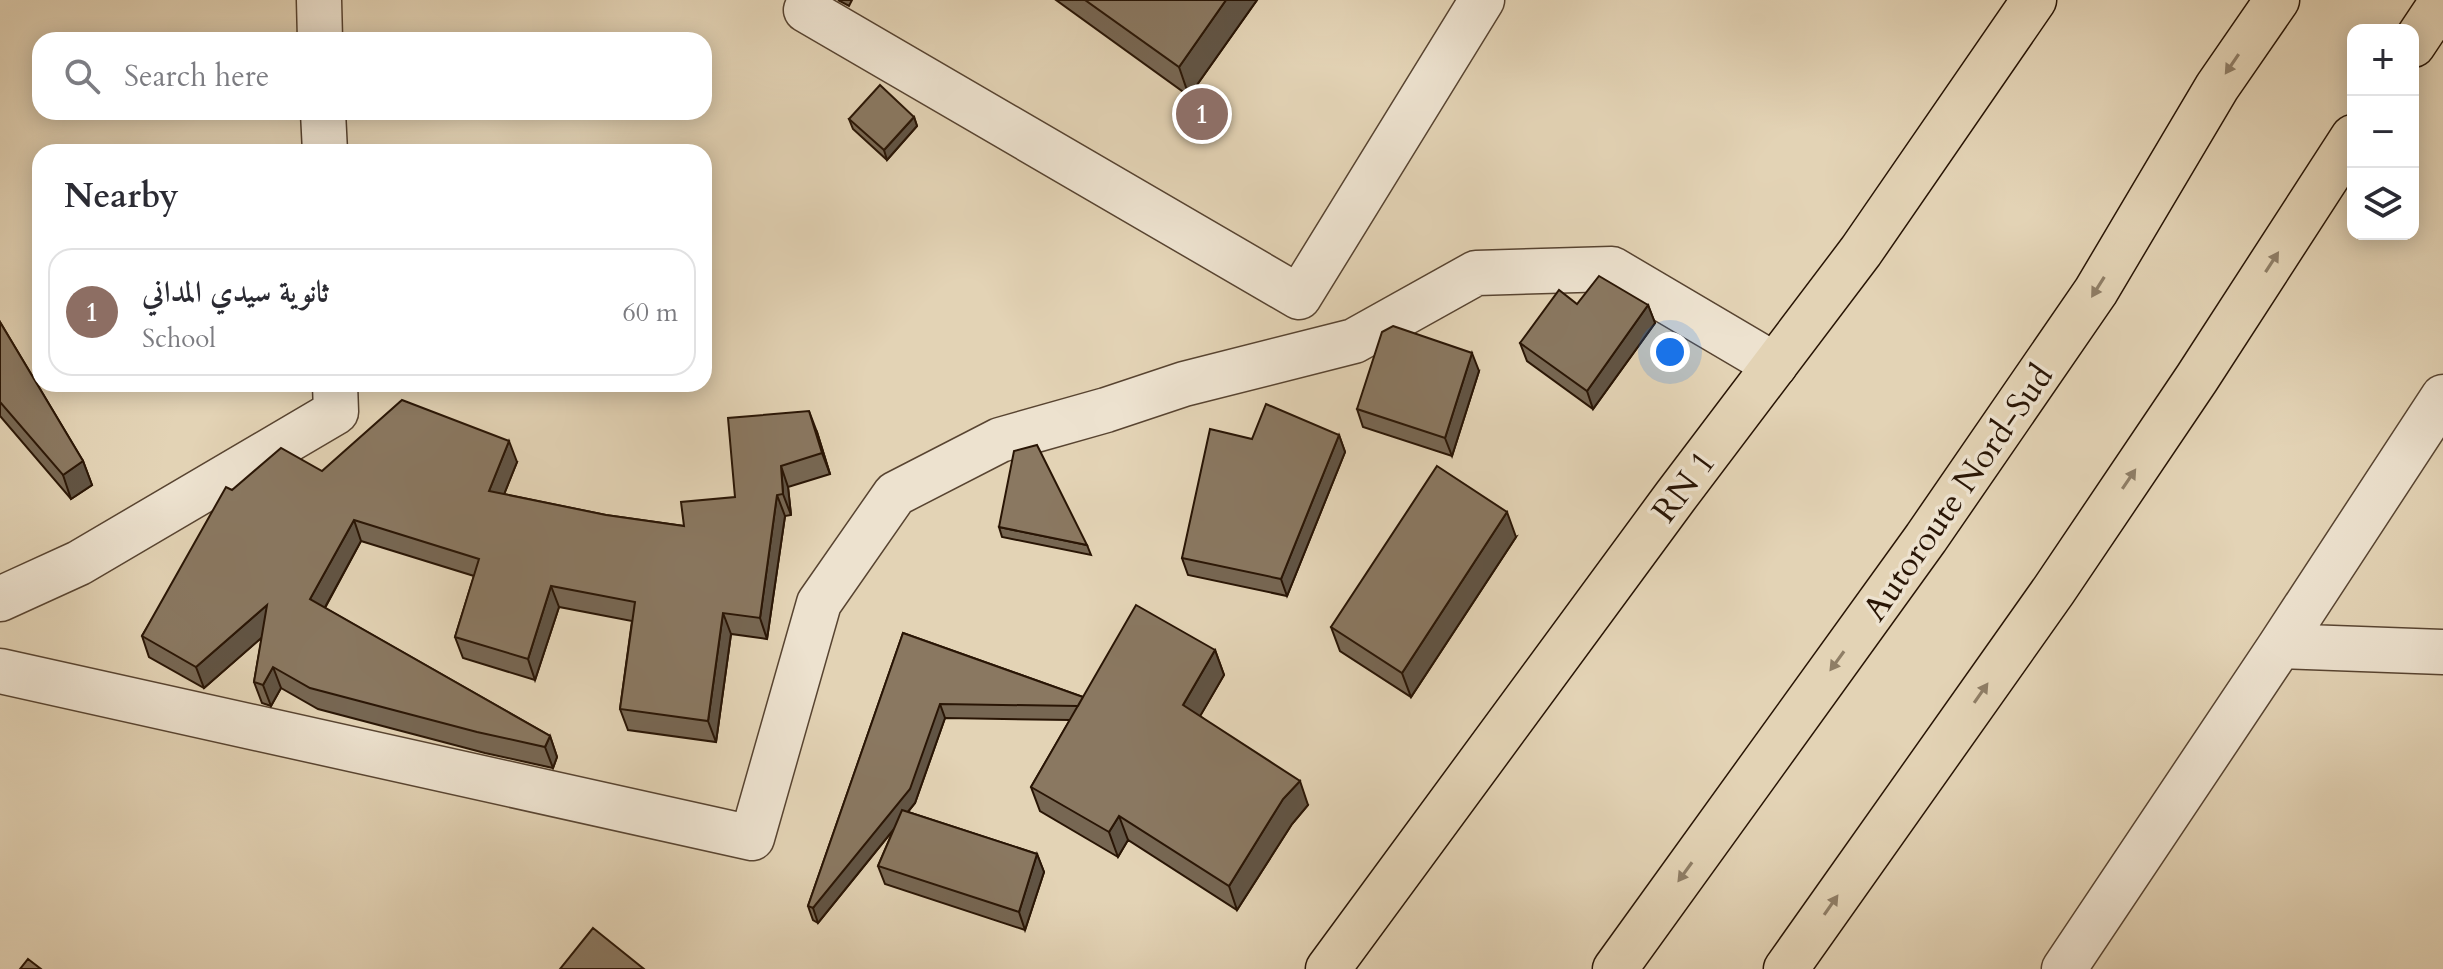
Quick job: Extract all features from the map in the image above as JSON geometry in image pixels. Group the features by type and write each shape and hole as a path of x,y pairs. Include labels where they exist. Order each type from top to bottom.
{"main road":[{"name":"RN 1","path":"1328,969 1675,497 1870,239 2034,0"},
{"name":"Autoroute Nord-Sud","path":"1615,969 1926,538 2096,291 2217,87 2277,0"},
{"path":"2419,36 2443,0"},
{"path":"1786,969 2054,590 2197,378 2347,146"}],"street":[{"path":"319,0 320,32"},
{"path":"806,10 1299,297 1482,0"},
{"path":"323,120 325,144"},
{"path":"0,671 752,838 819,603 895,494 1000,440 1184,384 1354,341 1476,273 1612,269 1775,365"},
{"path":"0,599 79,563 336,412 335,392"},
{"path":"2064,969 2443,397"},
{"path":"2280,646 2443,652"}],"building":[{"path":"1085,0 1226,0 1179,67"},
{"path":"880,85 914,117 884,150 849,119"},
{"path":"1599,276 1648,305 1587,391 1520,343 1559,290 1577,304"},
{"path":"0,322 32,376 32,392 42,392 83,461 63,475 0,402"},
{"path":"1393,326 1472,353 1445,438 1357,409 1382,332"},
{"path":"402,400 509,441 489,491 606,515 684,526 681,502 735,497 728,418 809,411 822,453 781,466 783,494 777,495 760,618 723,613 708,721 620,709 635,602 551,586 528,659 455,637 479,559 354,520 310,599 550,736 545,747 310,688 273,667 263,685 254,682 267,605 196,667 142,636 226,487 232,490 281,448 322,471"},
{"path":"1266,404 1339,435 1281,579 1182,558 1210,429 1252,439"},
{"path":"1037,445 1087,545 999,527 1014,451"},
{"path":"1437,466 1507,512 1402,673 1331,627"},
{"path":"1136,605 1215,650 1183,705 1300,781 1283,799 1229,886 1119,816 1109,832 1031,787"},
{"path":"903,633 1083,697 1078,706 940,704 910,789 813,908 808,906"},
{"path":"902,810 1037,854 1019,912 878,866"},
{"path":"593,928 644,969 560,969"},
{"path":"28,959 41,969 20,969"}],"place":[{"name":"ثانوية سيدي المداني","path":"1202,114"}]}
